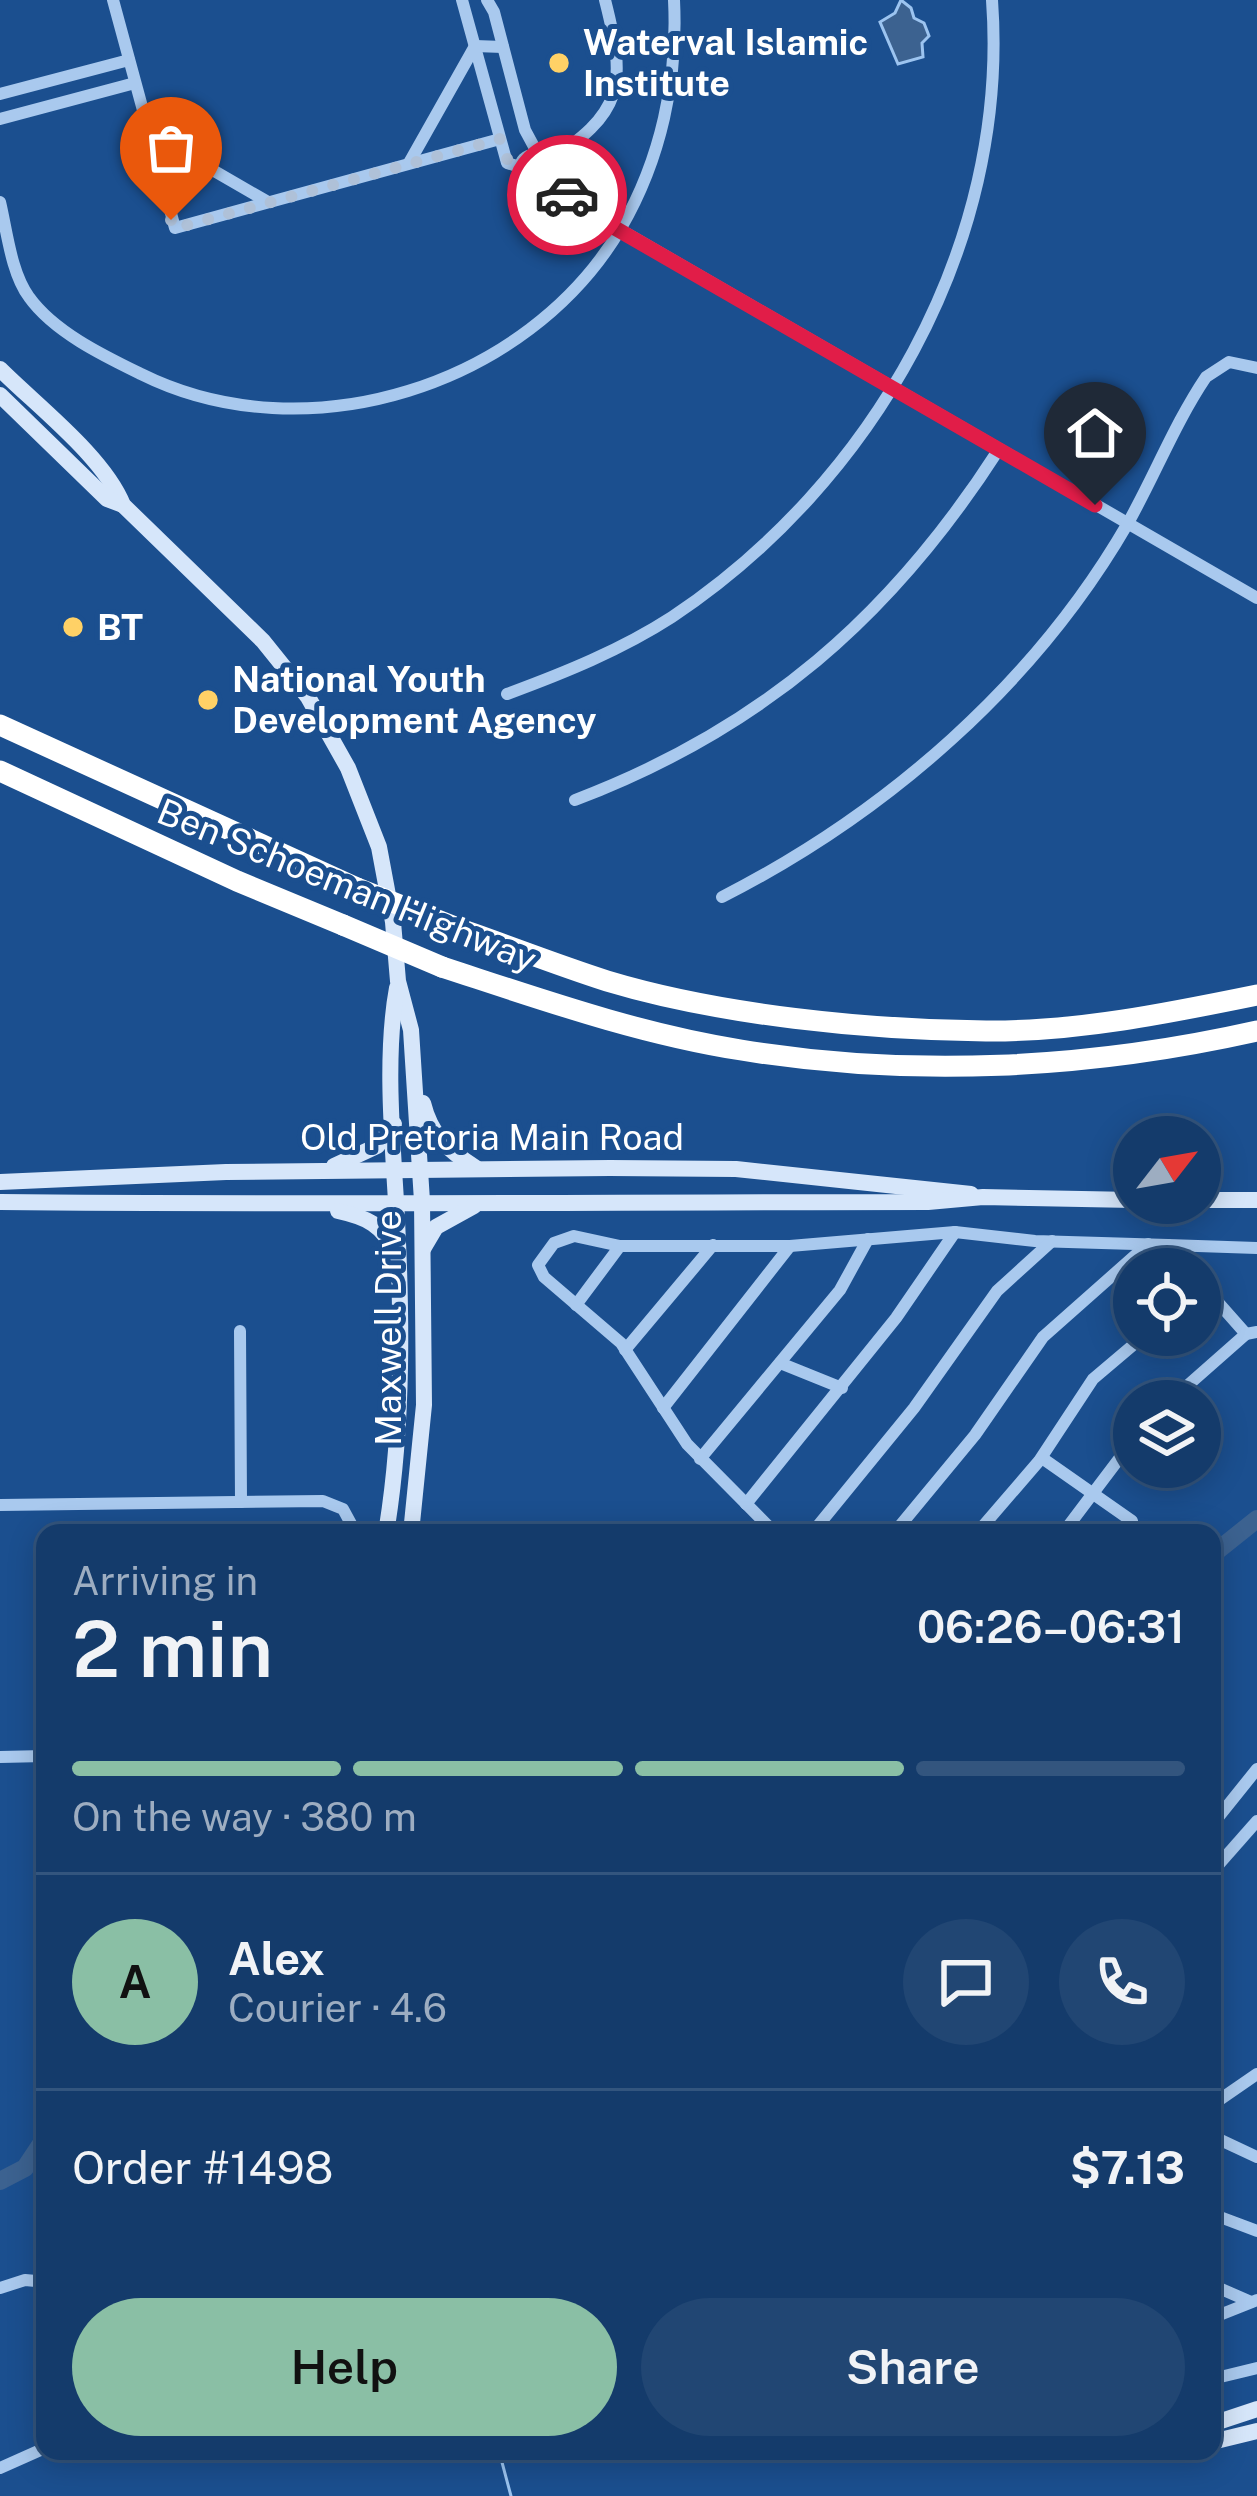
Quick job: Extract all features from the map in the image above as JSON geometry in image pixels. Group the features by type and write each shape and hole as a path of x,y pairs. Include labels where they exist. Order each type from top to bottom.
{"highway":[{"path":"0,725 143,794"},
{"path":"0,737 143,794"},
{"path":"0,771 123,828"},
{"path":"0,786 123,828"},
{"name":"Ben Schoeman Highway","path":"143,794 460,929 610,982 750,1012 988,1031 1099,1023 1257,995"},
{"name":"Ben Schoeman Highway","path":"123,828 442,967 664,1034 740,1050 813,1059 989,1068 1102,1058 1257,1031"}],"main road":[{"name":"Maxwell Drive","path":"0,369 81,449 113,485 123,505 262,641 331,733 365,805 394,922 398,981 393,1024 396,1454 387,1524"},
{"name":"Maxwell Drive","path":"0,395 107,499 123,505"},
{"name":"Maxwell Drive","path":"398,981 411,1030 422,1202 424,1405 412,1524"},
{"path":"413,1061 431,1131 447,1149 477,1169"},
{"path":"322,1171 368,1152 394,1124"},
{"name":"Old Pretoria Main Road","path":"0,1182 322,1171 736,1169 930,1187 983,1197"},
{"name":"Old Pretoria Main Road","path":"0,1202 310,1205 1113,1200"},
{"path":"1221,1200 1257,1200"},
{"path":"422,1251 436,1227 458,1212 487,1202"},
{"path":"310,1205 367,1218 386,1235 398,1260"},
{"path":"1221,2421 1257,2409"},
{"path":"1221,2440 1257,2431"}],"street":[{"path":"112,0 175,228 500,139"},
{"path":"462,0 507,163 535,162 575,205"},
{"path":"605,0 620,66 614,93 596,124 535,162 523,177 1257,598"},
{"path":"0,202 26,293 79,339 158,383 212,399 272,408 361,403 421,388 469,367 553,310 620,230 650,167 666,112 674,57 674,0"},
{"path":"508,694 632,640 729,575 815,494 894,387 939,301 970,207 988,119 992,0"},
{"path":"492,4 535,162 544,176 536,181"},
{"path":"475,46 503,47"},
{"path":"409,163 475,46"},
{"path":"0,94 129,59"},
{"path":"112,64 118,88"},
{"path":"94,69 100,93"},
{"path":"0,119 135,83"},
{"path":"148,132 268,202"},
{"path":"722,897 799,855 862,812 962,730 1060,619 1127,524 1206,377 1229,362 1257,368"},
{"path":"574,800 656,765 726,727 829,652 920,561 999,449"},
{"path":"746,1504 842,1388 955,1232"},
{"path":"766,1524 700,1459 626,1350 544,1276 539,1260 563,1238 620,1246 790,1246 955,1232 1052,1241 1257,1248"},
{"path":"700,1459 840,1290 868,1239"},
{"path":"819,1524 914,1408 986,1304 1052,1241"},
{"path":"901,1524 979,1430 1042,1337 1148,1244"},
{"path":"626,1350 713,1245"},
{"path":"576,1305 620,1246"},
{"path":"663,1408 790,1246"},
{"path":"1195,1380 1252,1333 1221,1304"},
{"path":"240,1331 241,1502"},
{"path":"985,1524 1042,1458 1093,1379 1120,1356"},
{"path":"780,1363 842,1388"},
{"path":"1042,1458 1132,1521"},
{"path":"1070,1524 1113,1467"},
{"path":"0,1505 323,1501 343,1509 351,1524"},
{"path":"0,1756 36,1756"},
{"path":"1221,1814 1257,1769"},
{"path":"1221,1862 1257,1822"},
{"path":"1221,2099 1257,2074"},
{"path":"1221,2140 1257,2157"},
{"path":"1221,2217 1257,2231"},
{"path":"0,2288 36,2281"},
{"path":"1221,2288 1254,2301"},
{"path":"1221,2314 1254,2301"},
{"path":"1221,2377 1257,2368"},
{"path":"0,2468 36,2452"}],"water":[{"path":"901,0 924,23 929,36 922,43 923,57 898,64 880,22 895,13"}],"waterway":[{"path":"1221,1548 1257,1519"},
{"path":"0,2181 25,2168 36,2152"},
{"path":"501,2460 511,2496"}],"way so far":[{"path":"171,220 175,228 184,226 500,139 510,167 520,167 530,155 539,156 567,195"}],"place":[{"name":"Waterval Islamic Institute","path":"559,63"},
{"name":"BT","path":"73,627"},
{"name":"National Youth Development Agency","path":"208,700"}],"route":[{"path":"567,195 575,205 1095,505"}]}
